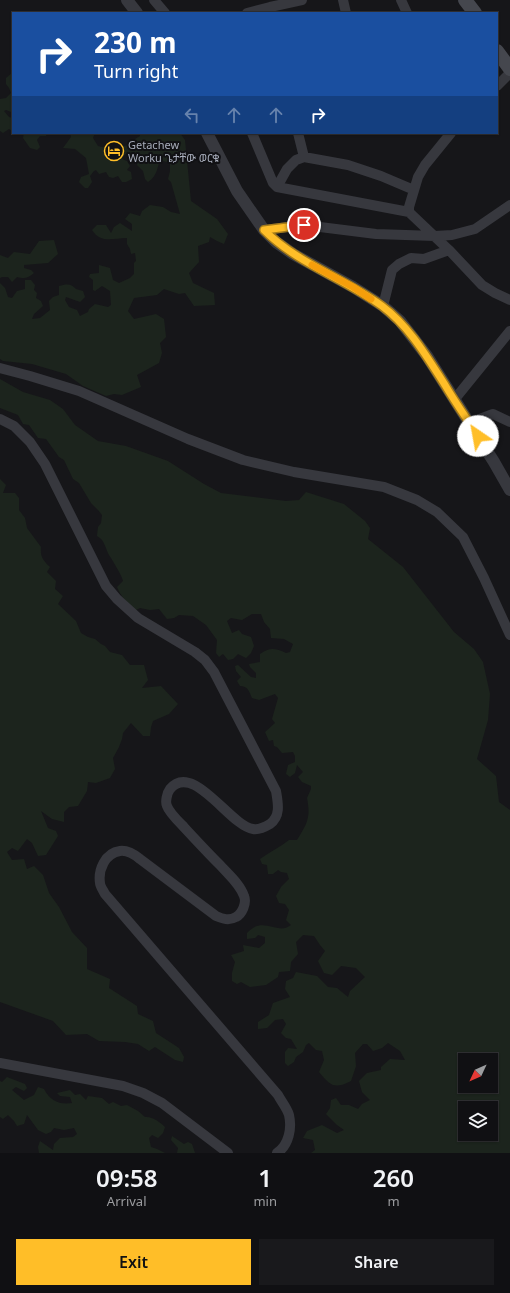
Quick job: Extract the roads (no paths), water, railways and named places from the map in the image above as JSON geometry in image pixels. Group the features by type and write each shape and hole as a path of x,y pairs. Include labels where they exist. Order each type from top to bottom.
{"main road":[{"path":"457,0 466,12"},
{"path":"465,0 474,12"},
{"path":"498,41 510,57"},
{"path":"498,52 510,69"}],"street":[{"path":"127,0 136,12"},
{"path":"154,0 164,12"},
{"path":"255,12 270,10 302,0"},
{"path":"343,0 346,12"},
{"path":"401,0 407,12"},
{"path":"498,85 510,73"},
{"path":"208,134 237,191 264,230 276,242 293,254 353,287 383,306 400,321 427,356 510,490"},
{"path":"252,134 273,183 277,187 409,212 435,236 482,285 510,300"},
{"path":"298,134 304,157"},
{"path":"409,212 418,177 424,165 448,134"},
{"path":"277,187 287,169 296,160 304,157 348,165 381,176 414,190"},
{"path":"264,230 304,225 376,234 435,236 452,235 475,229 510,205"},
{"path":"383,306 392,270 399,264 411,258 424,259 449,250"},
{"path":"454,400 510,331"},
{"path":"0,368 79,390 188,439 243,460 294,472 384,487 417,500 437,512 463,537 484,578 510,635"},
{"path":"469,423 493,414 510,422"},
{"path":"0,419 14,426 30,442 45,464 106,586 117,599 138,618 192,649 205,660 214,672 276,791 279,806 276,818 271,824 257,829 252,829 243,825 201,789 193,784 184,782 176,784 170,790 167,797 166,806 175,818 236,882 245,897 243,910 236,917 226,920 216,916 140,859 132,854 120,851 111,855 104,861 100,871 100,884 105,894 278,1095 289,1115 290,1137 277,1153"},
{"path":"0,1063 123,1086 143,1093 162,1103 228,1153"}],"place":[{"name":"Getachew Worku ጌታቸው ወርቁ","path":"114,151"}]}
